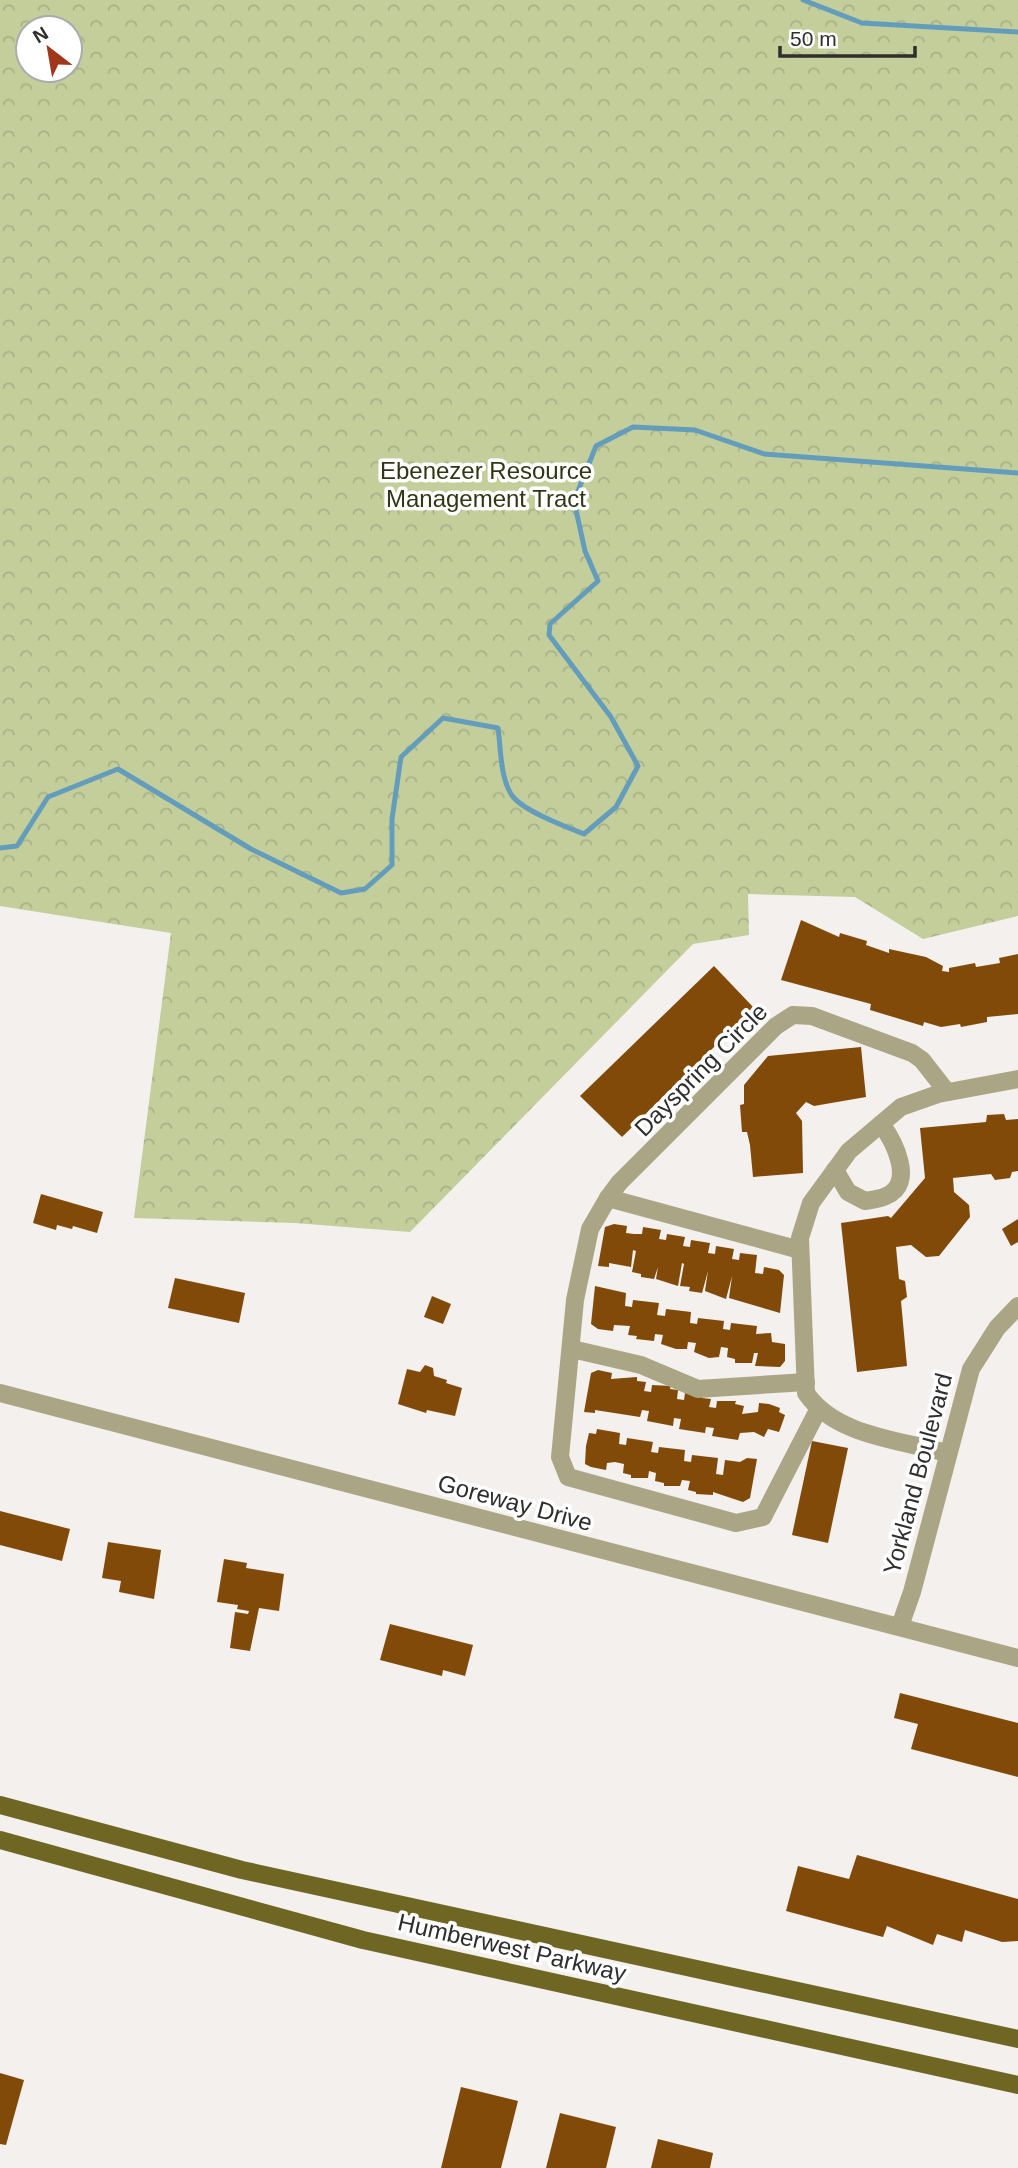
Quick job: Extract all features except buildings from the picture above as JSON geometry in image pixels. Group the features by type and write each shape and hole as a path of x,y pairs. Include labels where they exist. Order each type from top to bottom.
{"main road":[{"name":"Humberwest Parkway","path":"0,1805 242,1870 1018,2039"},
{"name":"Humberwest Parkway","path":"0,1840 363,1940 1018,2085"}],"street":[{"name":"Dayspring Circle","path":"608,1198 619,1183 776,1026 793,1015 813,1016 912,1053 922,1060 947,1092"},
{"path":"947,1453 848,1427 818,1410 806,1393 800,1238 811,1203 849,1151 901,1107 947,1092 1018,1079"},
{"path":"835,1170 848,1192 864,1201 889,1196 900,1184 901,1166 890,1136 881,1124"},
{"path":"800,1250 608,1198 590,1229 575,1300 559,1457 568,1477 736,1523 763,1517 818,1410"},
{"name":"Yorkland Boulevard","path":"900,1626 912,1592 971,1368 997,1328 1018,1306"},
{"path":"572,1349 641,1365 698,1388 806,1382"},
{"name":"Goreway Drive","path":"0,1393 575,1545 1018,1658"}],"green space":[{"name":"Ebenezer Resource Management Tract","path":"0,0 1018,0 1018,916 923,939 855,897 748,894 749,935 693,944 410,1232 295,1223 134,1218 171,933 0,906"}],"waterway":[{"path":"803,0 862,23 1018,32"},
{"path":"0,848 17,846 48,797 118,769 251,849 341,893 365,889 392,865 392,819 401,757 443,718 498,728 503,771 511,794 533,812 584,834 616,807 638,766 611,717 549,635 550,624 598,581 585,551 574,501 596,446 633,427 695,430 764,454 1018,473"}]}
